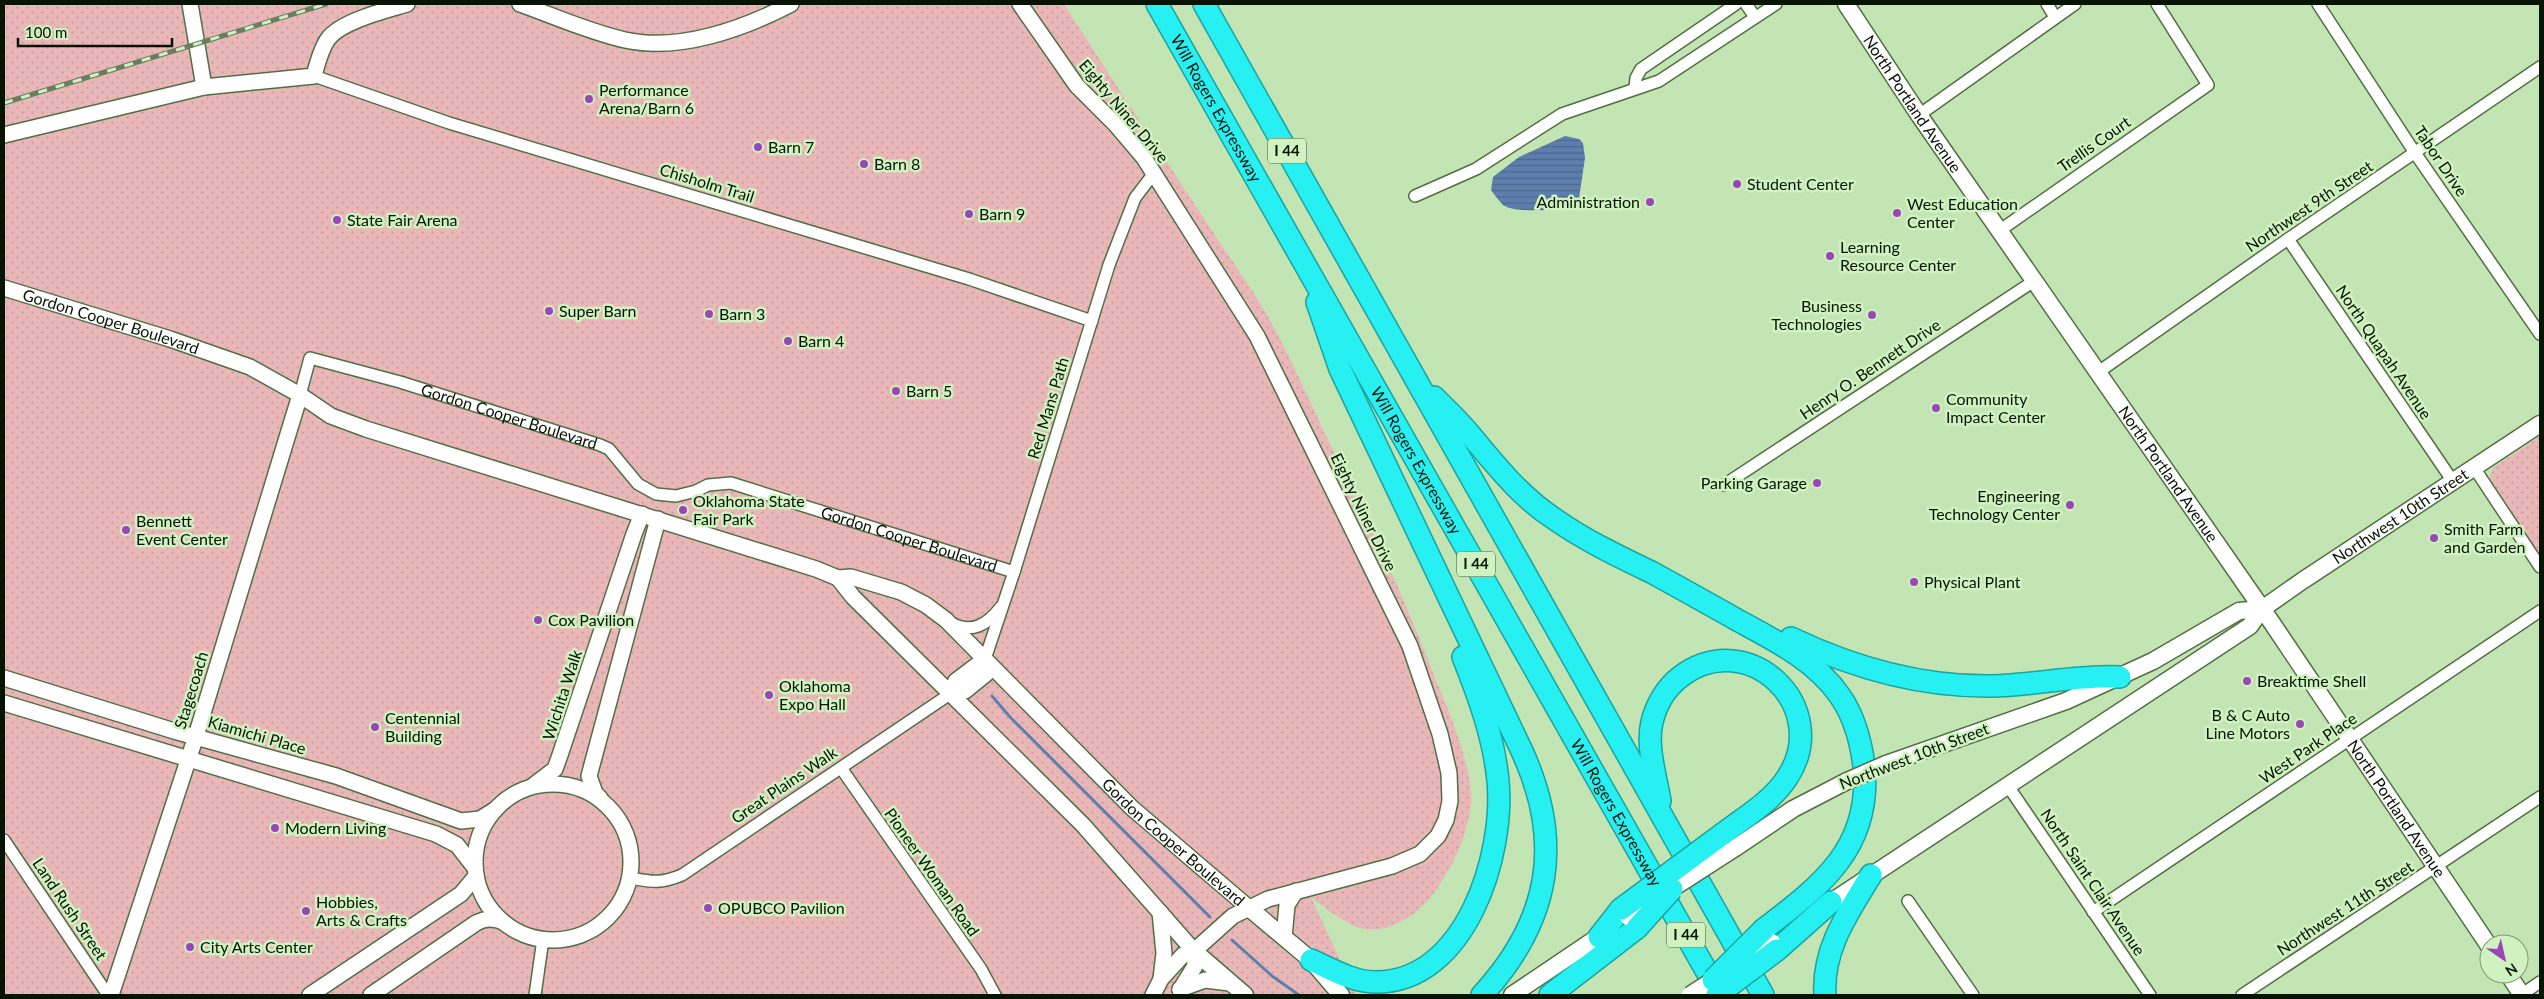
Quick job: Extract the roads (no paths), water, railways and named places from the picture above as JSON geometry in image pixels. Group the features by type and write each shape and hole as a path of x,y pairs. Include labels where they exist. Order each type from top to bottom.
{"highway":[{"name":"Will Rogers Expressway","path":"1158,4 1301,253 1717,990"},
{"name":"I 44","path":"1204,4 1763,995"},
{"path":"1301,253 1340,369 1532,772 1539,794 1546,832 1544,872 1537,908 1529,930 1503,972 1482,995"},
{"path":"1416,379 1466,430 1512,485 1537,507 1578,535 1672,584 1811,664 1840,696 1852,716 1858,736 1866,783 1858,823 1851,842 1841,860 1771,940 1717,990"},
{"path":"1672,584 1838,659 1878,672 1914,680 1990,686 2054,682 2088,676 2120,678"},
{"path":"1311,960 1356,980 1389,982 1406,977 1433,960 1454,940 1468,921 1490,871 1499,813 1495,756 1483,712 1458,644 1444,587"},
{"path":"1550,995 1628,918 1729,840 1787,779 1799,753 1801,740 1800,725 1791,698 1769,674 1742,662 1716,661 1687,671 1674,681 1657,705 1650,736 1662,816"},
{"path":"1825,995 1828,954 1836,934 1871,875"},
{"path":"1599,937 1672,889"},
{"path":"1771,940 1831,902"}],"main road":[{"name":"North Portland Avenue","path":"1846,4 1919,115 2262,609 2481,934"},
{"name":"Northwest 10th Street","path":"1831,902 2250,626 2262,609 2328,563 2454,483 2540,424"},
{"name":"Northwest 10th Street","path":"1672,889 1729,840 1847,781 1886,764 2066,701 2120,678 2170,653 2240,611 2262,609"},
{"name":"Gordon Cooper Boulevard","path":"1249,908 1311,960 1341,995"},
{"path":"1512,995 1599,937"},
{"name":"Gordon Cooper Boulevard","path":"1194,951 1246,995"},
{"path":"2514,984 2521,995"},
{"path":"1690,995 1717,990"}],"street":[{"path":"190,4 207,83"},
{"path":"4,135 207,83 314,76 330,37 365,18 407,4"},
{"path":"520,4 595,32 627,40 654,43 718,33 746,24 791,4"},
{"name":"Eighty Niner Drive","path":"1020,4 1078,86 1116,124 1154,173 1247,318 1410,646 1445,753 1450,786 1448,811 1438,836 1426,849 1404,862 1296,891 1249,908 1233,916 1194,951 1183,955 1161,979 1153,995"},
{"path":"1635,88 1636,78 1642,69 1736,4"},
{"path":"1746,4 1755,17"},
{"path":"1415,196 1476,169 1562,114 1606,101 1635,88 1649,86 1659,81 1776,4"},
{"path":"2047,4 2055,17"},
{"path":"1919,115 2075,4"},
{"name":"Trellis Court","path":"1999,231 2208,85 2157,4"},
{"name":"Tabor Drive","path":"2318,4 2415,153 2540,334"},
{"path":"1688,37 1700,53"},
{"name":"Northwest 9th Street","path":"2097,373 2288,239 2540,67"},
{"name":"Chisholm Trail","path":"314,76 449,123 976,281 1092,322"},
{"name":"Red Mans Path","path":"985,659 1005,602 1109,265 1135,198 1154,173"},
{"name":"North Quapah Avenue","path":"2288,239 2454,483"},
{"name":"Henry O. Bennett Drive","path":"1724,485 2034,281"},
{"name":"Gordon Cooper Boulevard","path":"4,288 170,339 250,367 300,394 330,416 366,429 658,519 816,569 838,578 851,577 901,592 926,605 946,620 1132,808 1249,908"},
{"name":"Gordon Cooper Boulevard","path":"300,394 310,358 400,382 600,444 609,449 638,484 656,494 676,496 696,491 708,485 731,483 1014,572"},
{"name":"Stagecoach","path":"110,995 187,758 196,736 300,394"},
{"path":"2474,469 2540,567"},
{"name":"Wichita Walk","path":"527,789 540,782 554,769 642,514"},
{"path":"371,995 476,923 485,919 494,918 523,934 544,939 560,940 578,936 602,923 622,899 630,878 631,856 627,836 619,819 595,793 589,776 658,519"},
{"name":"Gordon Cooper Boulevard","path":"838,578 853,597 1083,825 1194,951"},
{"path":"946,620 961,628 980,626 992,618 1005,602"},
{"name":"West Park Place","path":"2093,912 2540,610"},
{"name":"Great Plains Walk","path":"630,878 656,883 667,882 682,875 950,694 956,682 985,659"},
{"name":"Kiamichi Place","path":"4,678 336,776 461,821 480,819 496,809"},
{"path":"4,703 436,834 457,845 476,872"},
{"name":"Pioneer Woman Road","path":"841,768 981,969 995,995"},
{"path":"503,923 484,899 476,872 476,852 480,834 496,809 505,800 527,789 546,784 565,785 584,790 604,803"},
{"name":"North Saint Clair Avenue","path":"2008,786 2150,995"},
{"name":"Northwest 11th Street","path":"2242,995 2540,797"},
{"name":"Land Rush Street","path":"4,840 110,995"},
{"path":"310,995 461,894 476,872"},
{"path":"1284,937 1287,905 1296,891"},
{"path":"1908,901 1972,995"},
{"path":"1160,912 1164,953 1161,979"},
{"path":"535,995 544,939"},
{"path":"1178,992 1195,966 1194,951"},
{"path":"1178,992 1206,980 1230,983"},
{"path":"2521,995 2540,982"}],"water":[{"path":"1565,136 1579,139 1583,143 1585,158 1578,205 1551,210 1518,210 1503,205 1491,190 1493,177 1519,157"}],"waterway":[{"path":"992,696 1010,717 1210,917"},
{"path":"1232,940 1272,976 1299,995"}],"railway":[{"path":"4,103 326,4"}],"place":[{"name":"Performance Arena/Barn 6","path":"589,99"},
{"name":"Barn 7","path":"758,147"},
{"name":"Barn 8","path":"864,164"},
{"name":"Student Center","path":"1737,184"},
{"name":"Administration","path":"1650,202"},
{"name":"West Education Center","path":"1897,213"},
{"name":"Barn 9","path":"969,214"},
{"name":"State Fair Arena","path":"337,220"},
{"name":"Learning Resource Center","path":"1830,256"},
{"name":"Super Barn","path":"549,311"},
{"name":"Barn 3","path":"709,314"},
{"name":"Business Technologies","path":"1872,315"},
{"name":"Barn 4","path":"788,341"},
{"name":"Barn 5","path":"896,391"},
{"name":"Community Impact Center","path":"1936,408"},
{"name":"Parking Garage","path":"1817,483"},
{"name":"Engineering Technology Center","path":"2070,505"},
{"name":"Oklahoma State Fair Park","path":"683,510"},
{"name":"Bennett Event Center","path":"126,530"},
{"name":"Smith Farm and Garden","path":"2434,538"},
{"name":"Physical Plant","path":"1914,582"},
{"name":"Cox Pavilion","path":"538,620"},
{"name":"Breaktime Shell","path":"2247,681"},
{"name":"Oklahoma Expo Hall","path":"769,695"},
{"name":"B & C Auto Line Motors","path":"2300,724"},
{"name":"Centennial Building","path":"375,727"},
{"name":"Modern Living","path":"275,828"},
{"name":"OPUBCO Pavilion","path":"708,908"},
{"name":"Hobbies, Arts & Crafts","path":"306,911"},
{"name":"City Arts Center","path":"190,947"}]}
